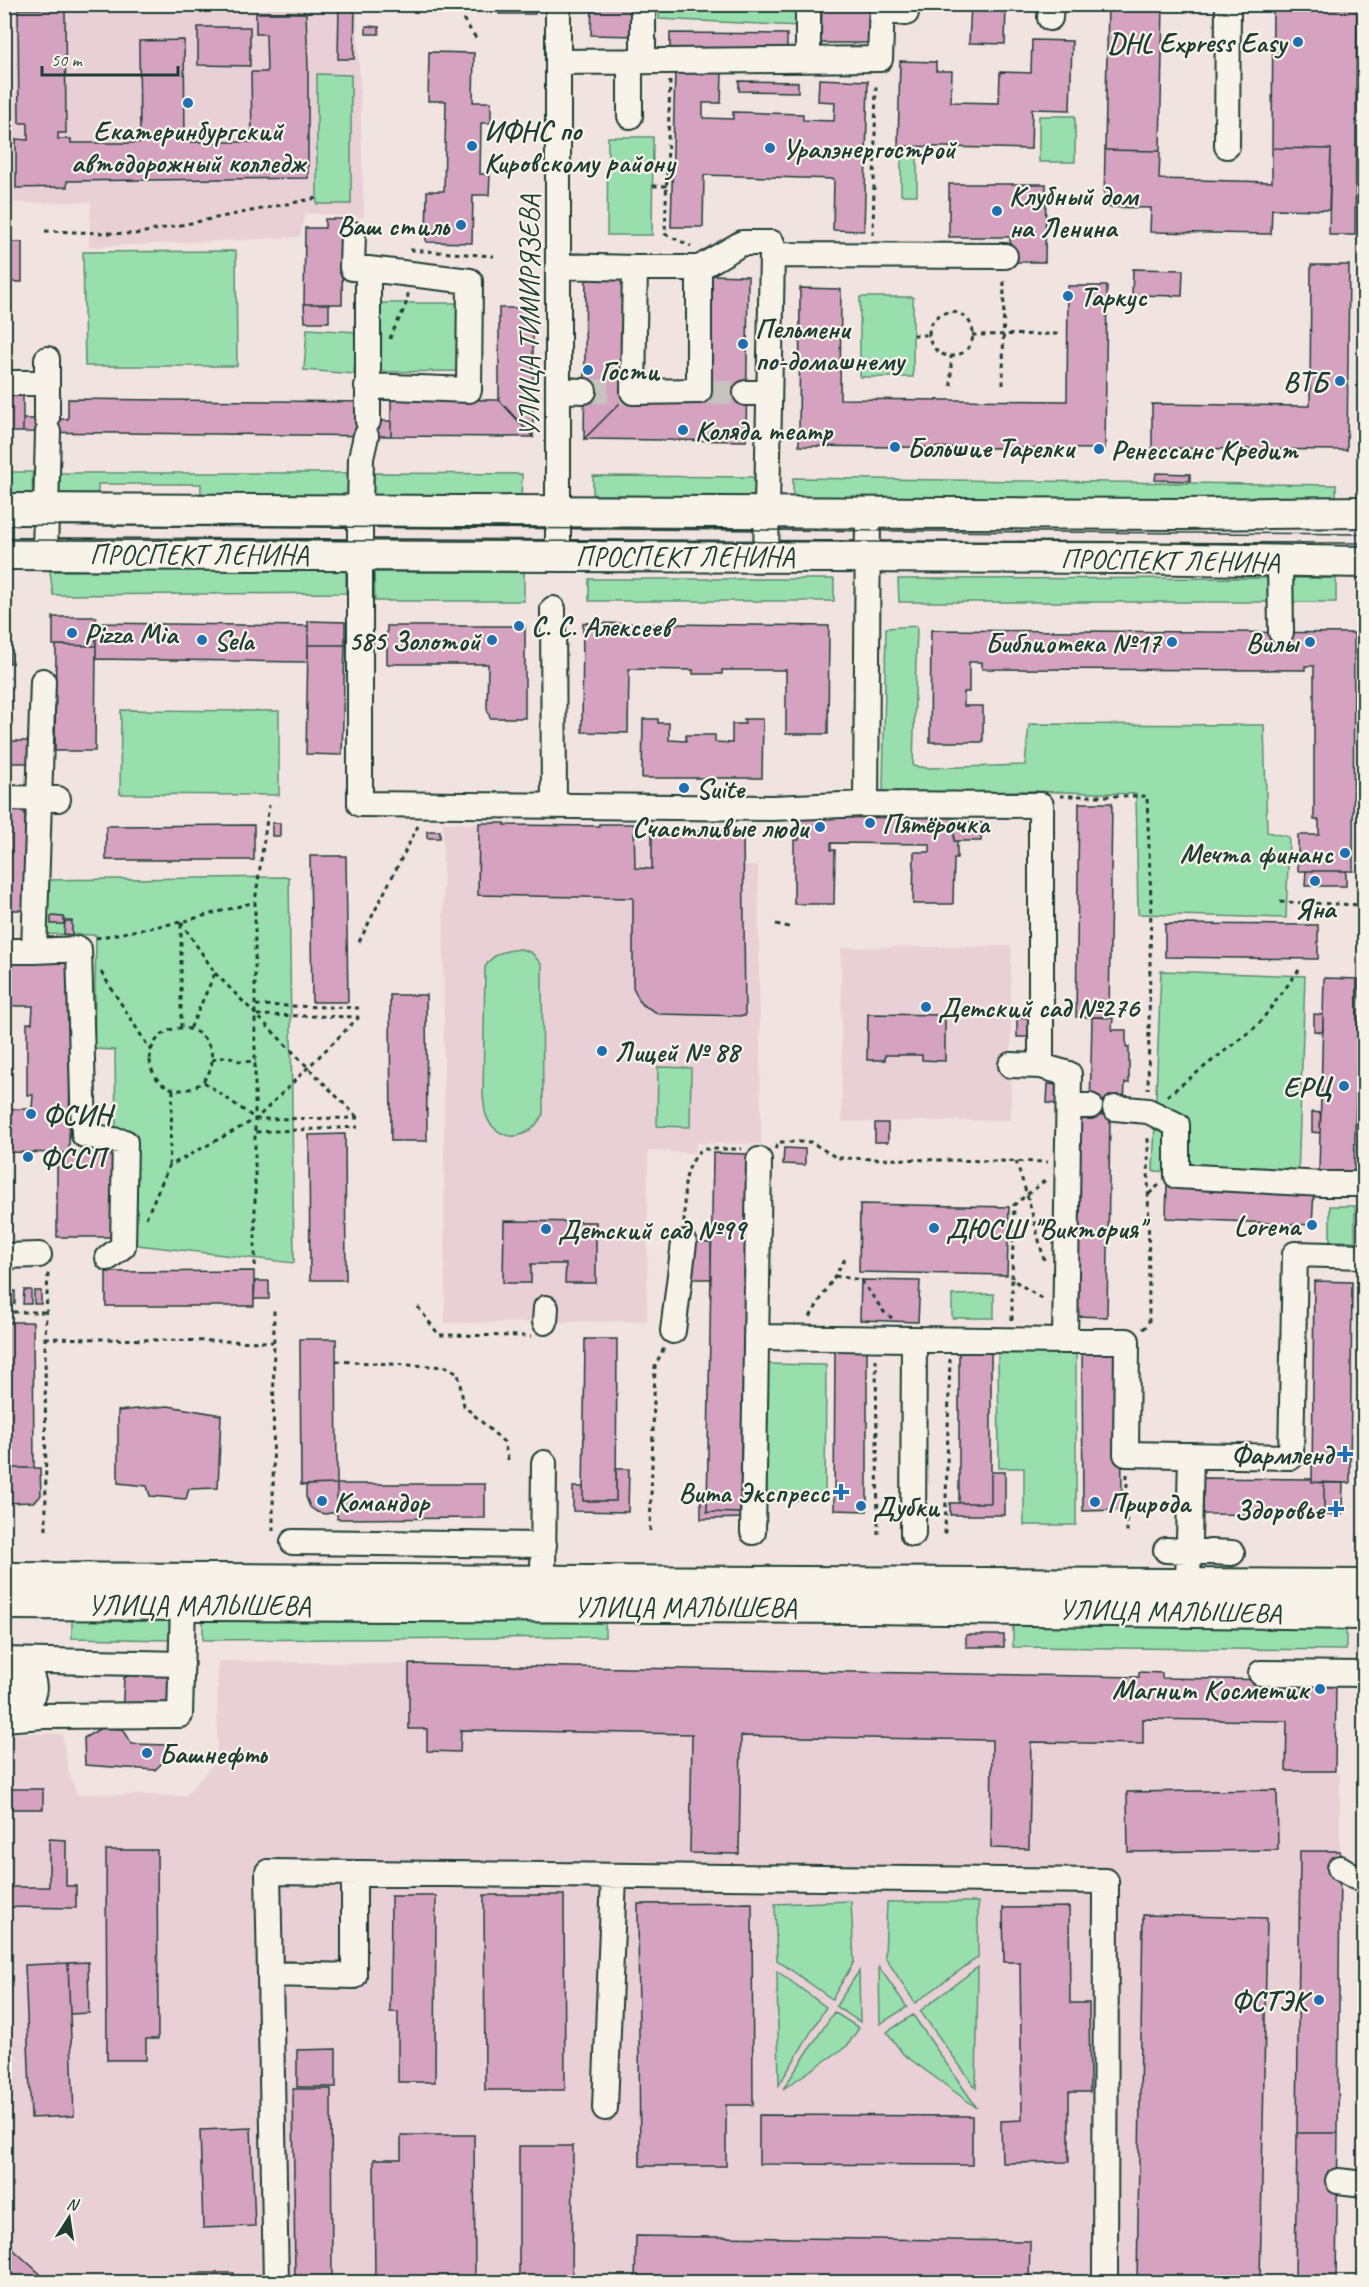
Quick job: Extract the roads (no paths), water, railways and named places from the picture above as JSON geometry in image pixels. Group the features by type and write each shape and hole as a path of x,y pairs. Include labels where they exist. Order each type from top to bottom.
{"main road":[{"name":"ПРОСПЕКТ ЛЕНИНА","path":"4,509 1209,514 1365,512"},
{"name":"ПРОСПЕКТ ЛЕНИНА","path":"4,554 1125,558 1365,562"},
{"name":"УЛИЦА МАЛЫШЕВА","path":"4,1578 1365,1585"},
{"name":"УЛИЦА МАЛЫШЕВА","path":"4,1604 976,1609 1365,1614"}],"street":[{"name":"УЛИЦА ТИМИРЯЗЕВА","path":"558,4 558,556"},
{"path":"630,116 643,4"},
{"path":"808,4 808,59"},
{"path":"1227,146 1228,4"},
{"path":"558,62 880,58 882,8 906,13"},
{"path":"352,234 352,268 368,269 409,262 470,281 469,390 367,386"},
{"path":"559,266 699,268 742,243 772,243"},
{"path":"766,557 767,512 758,393 772,255 1004,266"},
{"path":"635,268 629,392 704,392 699,268"},
{"path":"368,269 367,428 361,458 359,555 360,804 772,808 866,804 1041,804 1041,1066"},
{"path":"45,554 47,359"},
{"path":"4,383 47,383"},
{"path":"558,390 584,391"},
{"path":"866,804 868,513"},
{"path":"1280,561 1281,632"},
{"path":"553,609 554,806"},
{"path":"33,951 49,799 43,681"},
{"path":"4,798 49,799"},
{"path":"4,951 80,949 84,1135 125,1142 123,1246 108,1258"},
{"path":"1011,1065 1041,1066 1069,1074 1079,1106 1068,1162 1065,1341"},
{"path":"1115,1108 1148,1111 1177,1125 1177,1176 1365,1184"},
{"path":"753,1532 759,1160"},
{"path":"673,1331 684,1243"},
{"path":"756,1337 1127,1341 1126,1454 1291,1457 1295,1254 1365,1256"},
{"path":"4,1256 44,1260"},
{"path":"913,1534 914,1339"},
{"path":"1188,1583 1177,1551 1191,1455"},
{"path":"543,1580 544,1463"},
{"path":"283,1537 341,1543 544,1545"},
{"path":"341,1543 341,1579"},
{"path":"395,1543 396,1579"},
{"path":"1177,1551 1233,1553"},
{"path":"182,1664 42,1659 6,1665 10,1714 42,1716 180,1715 182,1664 183,1604"},
{"path":"42,1659 42,1716"},
{"path":"1261,1673 1365,1674"},
{"path":"1340,1868 1355,1877 1365,1877"},
{"path":"276,2283 268,1872 1106,1881 1106,2283"},
{"path":"270,1974 354,1976 354,1873"},
{"path":"605,2108 614,1876"},
{"path":"1338,2181 1365,2184"}],"tunnel":[{"path":"584,391 624,392"},
{"path":"708,392 746,393"}],"tram line":[{"path":"4,525 1364,534"},
{"path":"4,540 1364,543"}],"place":[{"name":"DHL Express Easy","path":"1298,42"},
{"name":"Екатеринбургский автодорожный колледж","path":"188,103"},
{"name":"ИФНС по Кировскому району","path":"472,146"},
{"name":"Уралэнергострой","path":"770,148"},
{"name":"Клубный дом на Ленина","path":"997,211"},
{"name":"Ваш стиль","path":"461,225"},
{"name":"Таркус","path":"1068,296"},
{"name":"Пельмени по-домашнему","path":"743,344"},
{"name":"Гости","path":"588,370"},
{"name":"ВТБ","path":"1340,381"},
{"name":"Коляда театр","path":"683,430"},
{"name":"Большие Тарелки","path":"895,447"},
{"name":"Ренессанс Кредит","path":"1099,449"},
{"name":"С. С. Алексеев","path":"519,626"},
{"name":"Pizza Mia","path":"72,633"},
{"name":"Sela","path":"202,640"},
{"name":"585 Золотой","path":"492,640"},
{"name":"Библиотека №17","path":"1172,642"},
{"name":"Вилы","path":"1310,642"},
{"name":"Suite","path":"684,788"},
{"name":"Пятёрочка","path":"870,823"},
{"name":"Счастливые люди","path":"820,827"},
{"name":"Мечта финанс","path":"1345,853"},
{"name":"Яна","path":"1315,881"},
{"name":"Детский сад №276","path":"926,1007"},
{"name":"Лицей № 88","path":"602,1051"},
{"name":"ЕРЦ","path":"1344,1086"},
{"name":"ФСИН","path":"31,1114"},
{"name":"ФССП","path":"28,1157"},
{"name":"Lorena","path":"1312,1225"},
{"name":"ДЮСШ \"Виктория\"","path":"934,1228"},
{"name":"Детский сад №99","path":"546,1229"},
{"name":"Фармленд","path":"1345,1454"},
{"name":"Вита Экспресс","path":"841,1492"},
{"name":"Командор","path":"322,1501"},
{"name":"Природа","path":"1095,1502"},
{"name":"Дубки","path":"861,1506"},
{"name":"Здоровье","path":"1336,1509"},
{"name":"Магнит Косметик","path":"1320,1689"},
{"name":"Башнефть","path":"147,1753"},
{"name":"ФСТЭК","path":"1319,2000"}]}
